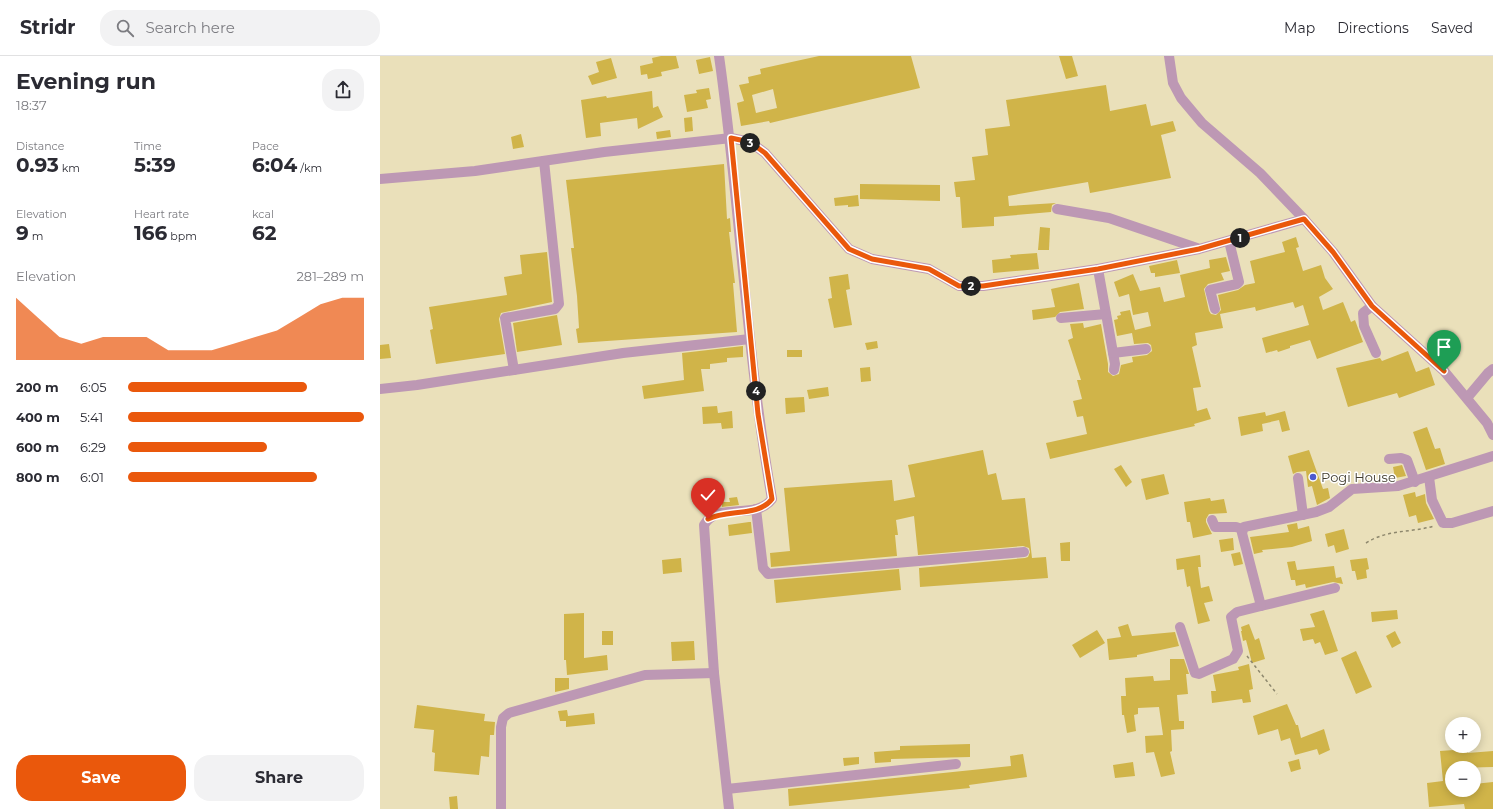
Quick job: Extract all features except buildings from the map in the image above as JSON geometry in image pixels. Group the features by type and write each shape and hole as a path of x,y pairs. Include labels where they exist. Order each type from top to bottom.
{"street":[{"path":"719,56 731,138 758,414 772,499 767,506 718,514 708,519 704,525 714,673 729,809"},
{"path":"1168,56 1173,83 1181,98 1202,123 1260,173 1304,219 1333,252 1372,306 1444,371 1487,423 1493,435"},
{"path":"380,179 475,171 604,152 731,138 750,142 765,153 849,249 872,259 929,269 959,286 983,286 1098,269 1199,249 1304,219"},
{"path":"514,370 506,318 555,309 558,304 544,160"},
{"path":"1057,209 1109,218 1199,249"},
{"path":"1215,309 1210,290 1237,284 1239,282 1229,241"},
{"path":"1098,269 1115,364 1114,370"},
{"path":"1372,306 1363,313 1363,320 1376,353"},
{"path":"1061,318 1106,314"},
{"path":"380,389 623,353 750,339"},
{"path":"1113,353 1146,349"},
{"path":"1467,398 1493,369"},
{"path":"1242,530 1244,527 1303,515 1328,507 1352,489 1398,486 1415,482 1493,456"},
{"path":"1388,459 1401,458 1407,460 1415,482"},
{"path":"1429,477 1432,500 1443,523 1452,523 1493,511"},
{"path":"1298,478 1303,515"},
{"path":"756,509 763,568 768,574 1024,552"},
{"path":"1212,520 1215,527 1236,527 1242,530 1261,606"},
{"path":"1180,627 1195,673 1199,674 1233,659 1238,651 1231,617 1237,612 1335,588"},
{"path":"501,809 502,727 503,718 509,713 645,675 714,673"},
{"path":"727,789 956,764"}],"path":[{"path":"1366,543 1374,538 1400,530 1428,528 1443,523"},
{"path":"1238,651 1249,658 1277,694"}],"place":[{"name":"Pogi House","path":"1313,477"}],"route":[{"path":"708,519 718,514 767,506 772,499 758,414 731,138 750,142 765,153 799,190 849,249 872,259 929,269 959,286 983,286 1098,269 1199,249 1304,219 1333,252 1372,306 1444,371"}]}
